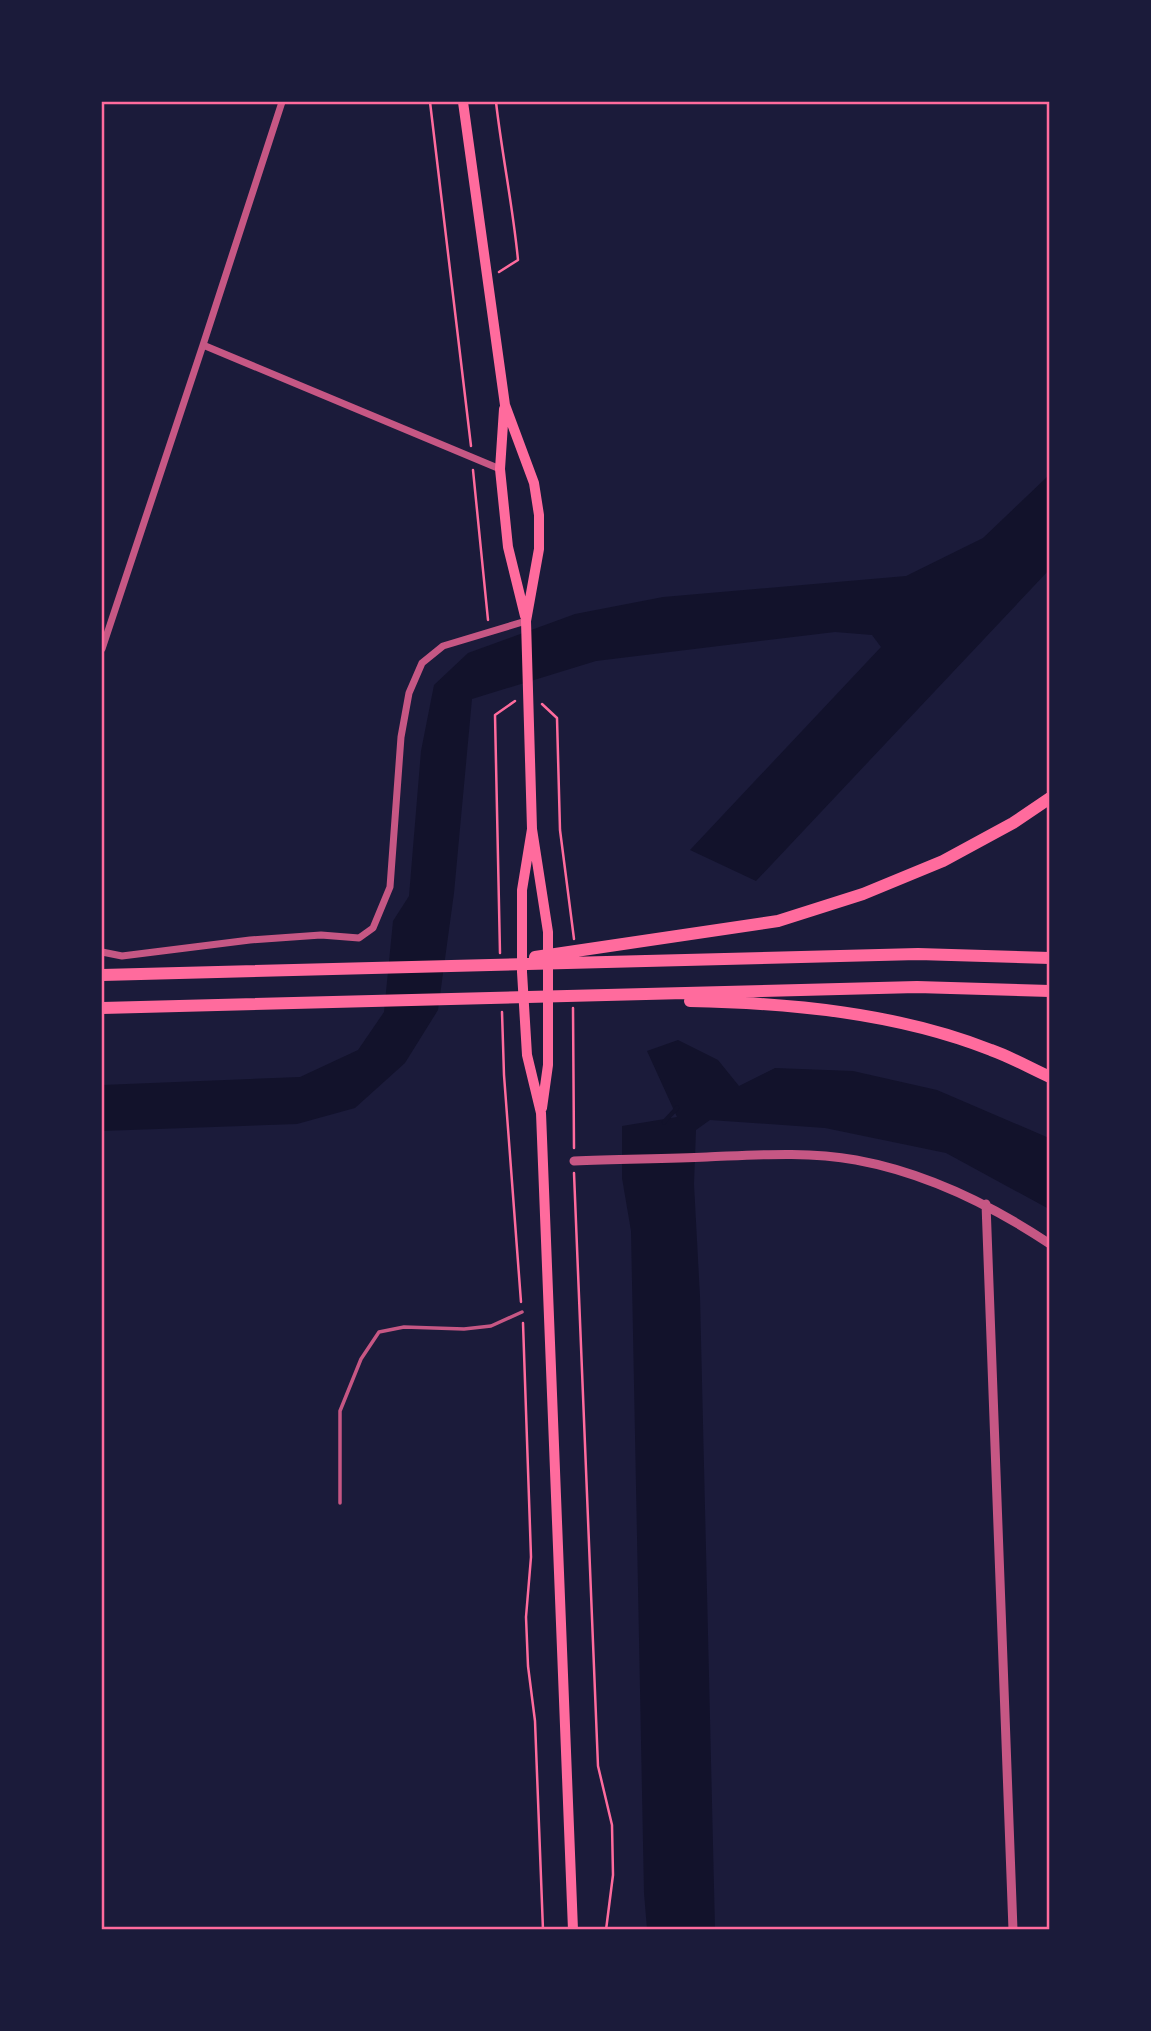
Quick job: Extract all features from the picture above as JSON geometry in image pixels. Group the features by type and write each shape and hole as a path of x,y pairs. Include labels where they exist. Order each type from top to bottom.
{"highway":[{"path":"480,965 778,921 863,894 943,862 1013,823 1049,798"},
{"path":"102,975 918,954 1049,958"},
{"path":"102,1008 918,987 1049,991"},
{"path":"501,998 730,1002 864,1015 937,1032 992,1050 1049,1077"}],"main road":[{"path":"463,102 505,405 534,483 539,515 539,549 526,621 532,829 548,932 548,1065 541,1113 573,1930"},
{"path":"505,405 500,469 508,547 526,621"},
{"path":"532,829 522,890 522,972 527,1055 541,1113"}],"street":[{"path":"102,649 282,102"},
{"path":"203,345 500,469"},
{"path":"102,952 122,956 250,940 321,935 359,938 373,928 390,887 401,737 409,694 422,663 443,646 526,621"},
{"path":"574,1161 795,1155 857,1160 932,1181 986,1204 1049,1244"},
{"path":"986,1204 1013,1930"}],"lane":[{"path":"340,1503 340,1411 361,1359 379,1332 404,1326 464,1329 491,1326 522,1312"}],"path":[{"path":"430,102 472,457 489,632"},
{"path":"487,280 518,260 496,102"},
{"path":"528,692 557,719 560,830 574,942"},
{"path":"573,1006 575,1233 598,1766 612,1825 614,1875 606,1930"}],"shaded area":[{"path":"1049,475 1049,570 756,881 690,850 881,647 872,635 835,632 596,661 472,699 454,893 438,1010 405,1063 355,1108 297,1124 102,1131 102,1085 300,1077 358,1050 384,1012 393,921 409,896 421,751 434,685 468,653 575,614 663,597 906,576 983,538"},
{"path":"678,1040 718,1060 739,1086 775,1068 853,1071 937,1090 1049,1138 1049,1209 946,1153 825,1128 710,1120 696,1130 694,1184 700,1297 715,1929 647,1929 644,1893 631,1231 622,1178 622,1126 677,1117 647,1051"}],"waterway":[{"path":"664,1122 677,1108"}]}
